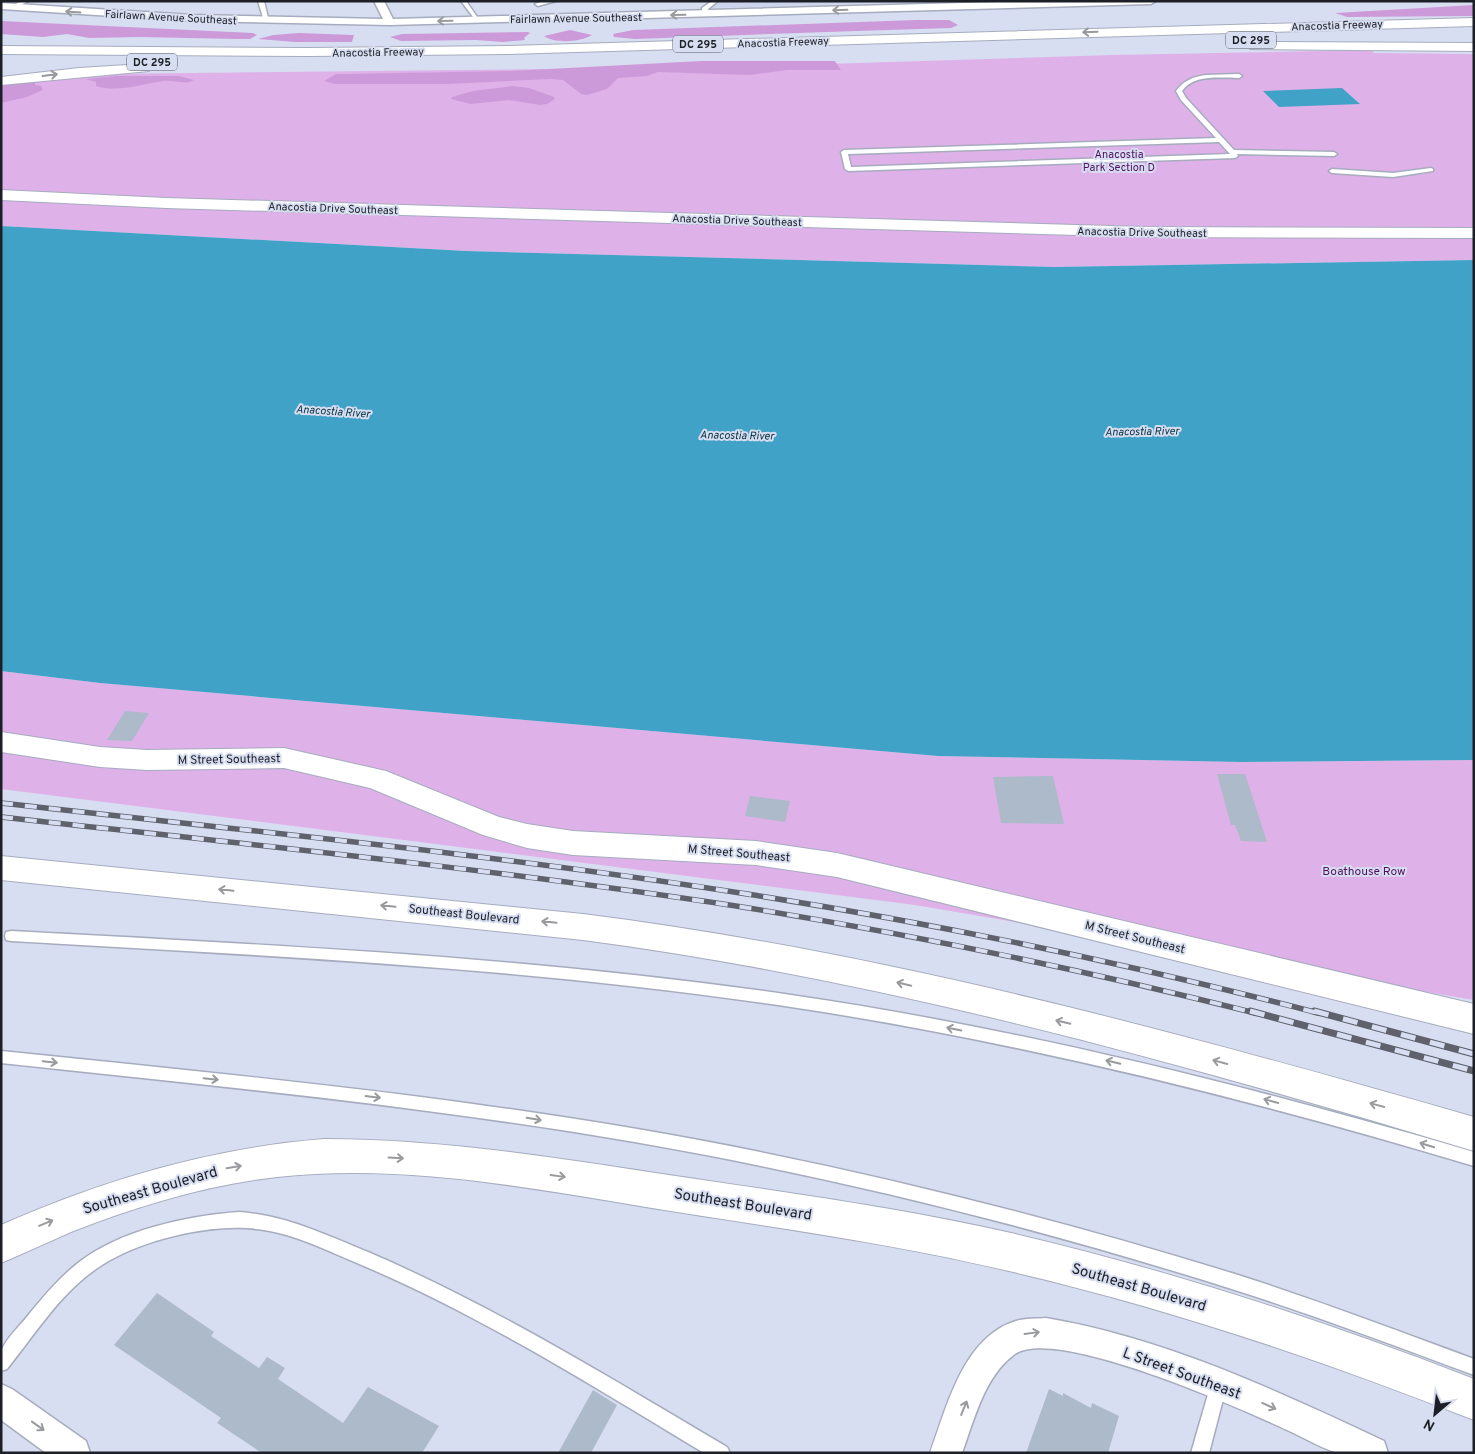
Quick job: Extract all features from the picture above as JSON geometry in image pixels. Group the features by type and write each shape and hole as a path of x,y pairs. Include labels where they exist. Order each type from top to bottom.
{"main road":[{"name":"Anacostia Freeway","path":"1,50 258,52 500,50 1474,22"},
{"path":"1138,31 1474,28"},
{"name":"Anacostia Freeway","path":"1,61 303,63 514,60 1028,45 1474,38"},
{"path":"1,40 258,52"},
{"path":"1028,45 1157,45"},
{"path":"1236,46 1474,47"},
{"path":"219,66 303,63"},
{"path":"1,81 79,72 162,68"},
{"name":"Anacostia Drive Southeast","path":"1,195 166,203 1144,232 1288,234 1474,232"},
{"name":"M Street Southeast","path":"1,742 100,757 148,760 182,761 236,757 293,759 376,778 493,827 527,836 573,843 756,853 837,865 1474,1019"},
{"name":"Southeast Boulevard","path":"1,868 555,922 722,947 887,980 1076,1025 1265,1075 1474,1134"},
{"name":"Southeast Boulevard","path":"1,1244 110,1199 212,1170 280,1160 347,1156 410,1159 470,1165 603,1182 804,1213 1008,1252 1143,1286 1214,1308 1351,1354 1474,1400"}],"street":[{"path":"379,1 390,22"},
{"name":"Fairlawn Avenue Southeast","path":"7,7 103,14 267,21 390,22 705,15 960,4 1151,1"},
{"path":"537,3 548,18"},
{"path":"103,14 125,4"},
{"path":"601,17 622,5"},
{"name":"L Street Southeast","path":"946,1453 972,1388 980,1372 991,1357 1016,1336 1045,1332 1067,1334 1130,1352 1219,1384 1372,1453"},
{"path":"1,1400 74,1453"}],"lane":[{"path":"7,7 28,1"},
{"path":"261,1 267,21"},
{"path":"463,1 478,20"},
{"path":"537,3 554,1"},
{"path":"705,15 704,8 716,1"},
{"path":"1222,140 844,152 848,169 1235,156 1222,140 1183,99 1179,91 1184,84 1197,79 1239,76"},
{"path":"1232,152 1334,154"},
{"path":"1332,171 1392,174 1431,170"},
{"path":"11,936 274,950 505,968 790,1001 956,1029 1089,1057 1233,1091 1474,1159"},
{"path":"1,1057 449,1106 590,1128 773,1163 968,1207 1142,1254 1322,1310 1474,1367"},
{"path":"1,1363 70,1281 96,1260 139,1241 205,1223 224,1220 257,1222 291,1230 384,1266 458,1300 721,1453"},
{"path":"1200,1453 1219,1384"}],"shaded area":[{"path":"721,1 944,1 711,8"},
{"path":"1474,5 1474,16 1347,17 1335,13"},
{"path":"949,20 958,25 951,28 635,39 614,37 613,34 633,30"},
{"path":"1,21 253,33 257,35 250,39 89,38 67,34 43,37 1,34"},
{"path":"570,30 592,35 568,41 549,39 544,36"},
{"path":"299,33 354,35 352,42 295,42 258,39 273,35"},
{"path":"530,33 524,38 525,40 503,42 476,40 401,41 390,37 402,34"},
{"path":"701,61 835,61 841,70 787,70 750,75 658,72 647,76 618,78 607,89 587,95 581,94 563,80 551,79 448,84 335,84 324,81 336,74 511,71"},
{"path":"116,76 179,76 194,80 187,82 163,81 113,89 96,86 96,82 86,79"},
{"path":"35,82 35,85 41,86 43,90 27,97 1,103 1,86"},
{"path":"513,86 529,88 555,99 547,104 540,105 509,100 471,104 451,99 452,97 473,91"}],"green space":[{"name":"Anacostia Park Section D","path":"1371,50 1374,53 1474,54 1474,260 1055,267 466,251 1,226 1,85 98,74 733,67 1113,55"},
{"name":"Boathouse Row","path":"1,671 100,683 938,756 1241,762 1474,760 1474,1000 915,905 1,789"}],"water":[{"path":"1342,88 1360,104 1279,107 1263,91"},
{"name":"Anacostia River","path":"1,226 466,251 1055,267 1474,260 1474,760 1241,762 938,756 100,683 1,671"}],"building":[{"path":"125,711 149,713 132,741 107,740"},
{"path":"1217,774 1245,774 1267,842 1241,841 1235,825 1231,825"},
{"path":"1053,776 1064,824 1001,823 993,777"},
{"path":"750,796 790,801 785,822 745,816"},
{"path":"157,1293 214,1332 211,1336 259,1368 267,1357 285,1368 278,1379 343,1423 368,1387 439,1426 422,1453 262,1453 217,1423 221,1418 114,1345"},
{"path":"1049,1389 1063,1396 1063,1393 1091,1408 1092,1403 1119,1416 1108,1453 1026,1453"},
{"path":"593,1390 617,1405 591,1453 558,1453"}],"railway":[{"path":"1,803 468,855 747,894 891,918 1034,946 1318,1013"},
{"path":"1,817 553,880 736,906 867,928 997,954 1255,1013"},
{"path":"1250,1011 1474,1071"},
{"path":"1314,1011 1474,1054"}]}
